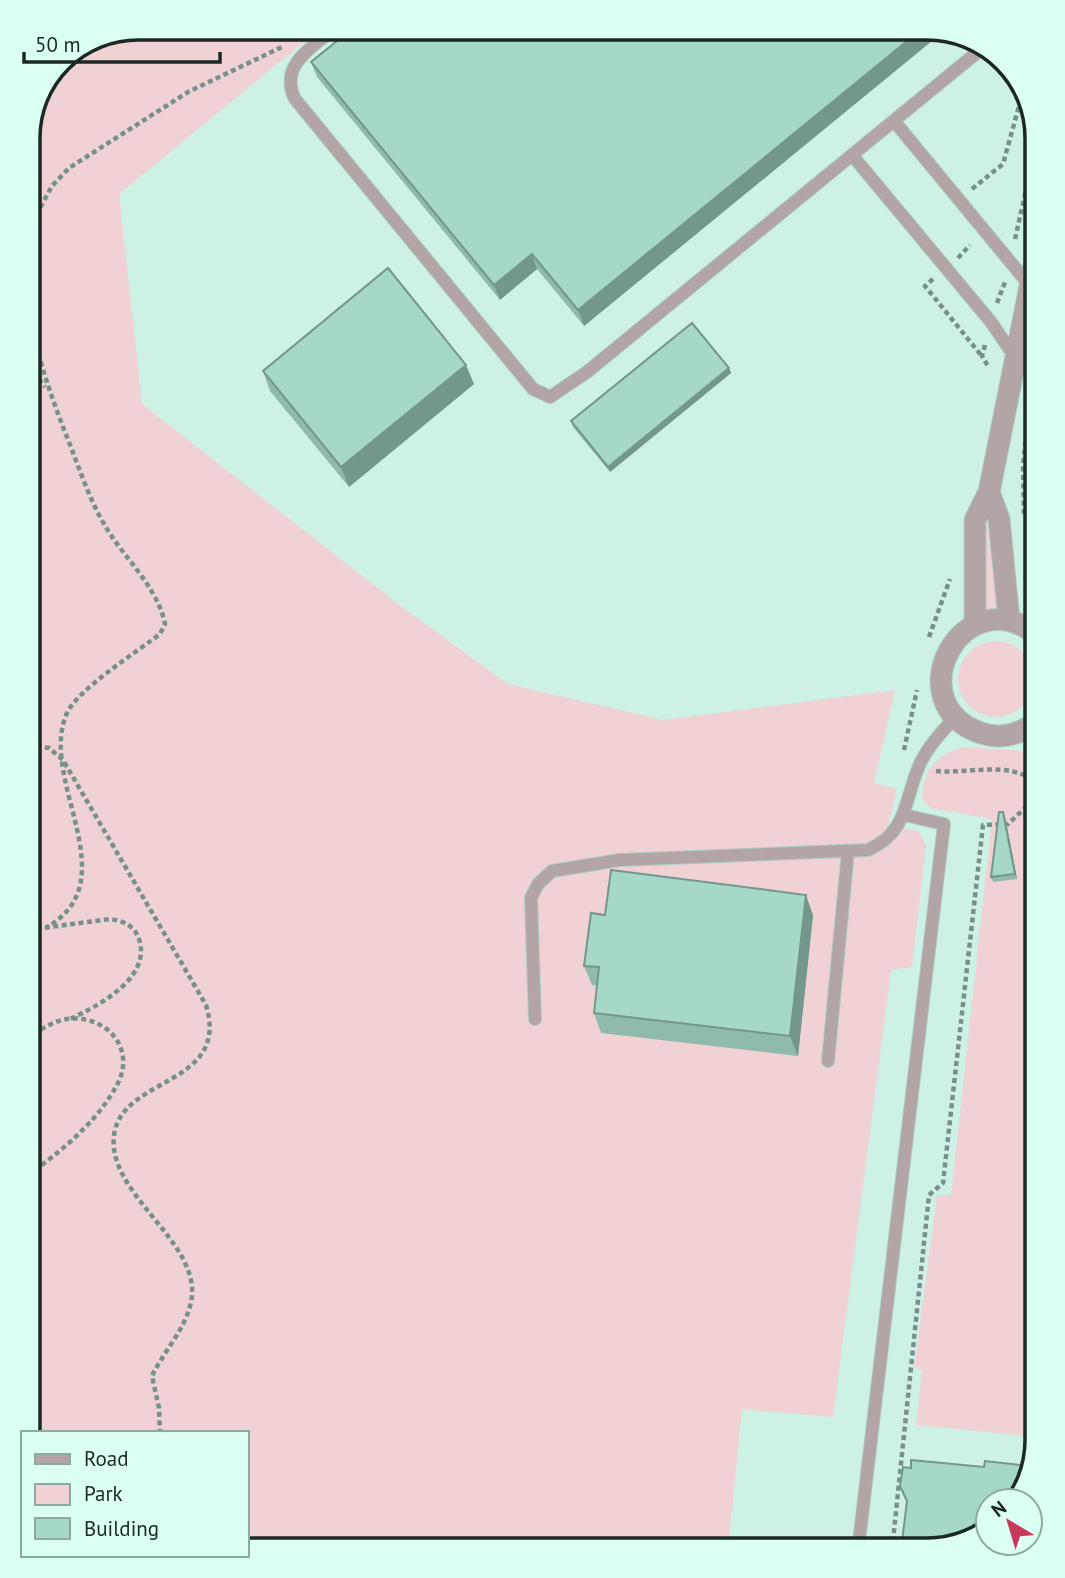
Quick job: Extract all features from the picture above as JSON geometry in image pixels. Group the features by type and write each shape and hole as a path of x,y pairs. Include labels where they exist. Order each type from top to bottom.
{"street":[{"path":"975,624 975,520 989,492 1025,311"},
{"path":"989,492 999,519 1009,620"},
{"path":"1025,629 1009,620 975,624 957,637 945,656 940,677 944,699 955,718 971,730 989,736 1025,733"}],"lane":[{"path":"322,40 294,66 289,79 295,99 533,389 550,397 587,372 976,53"},
{"path":"894,121 1025,280"},
{"path":"852,155 991,322 1014,356 1025,359"},
{"path":"535,1019 531,898 538,884 552,871 619,860 868,850 886,842 904,815 920,765 933,742 955,718"},
{"path":"859,1538 944,824 904,815"},
{"path":"828,1061 848,851"}],"path":[{"path":"40,208 52,186 69,169 188,92 293,41"},
{"path":"40,360 48,391 106,527 158,602 165,624 160,634 77,698 68,709 62,733 63,760 82,852 82,875 78,894 69,910 47,927"},
{"path":"40,381 48,391"},
{"path":"1024,519 1025,450"},
{"path":"40,747 49,748 63,760 206,1004 211,1019 209,1036 193,1065 126,1110 114,1135 114,1152 121,1170 182,1258 193,1292 190,1308 152,1376 159,1408 160,1431"},
{"path":"893,1538 929,1195 943,1183 983,825 1007,824 1025,808"},
{"path":"40,928 88,921 122,920 131,926 140,942 139,965 128,980 100,1003 40,1030"},
{"path":"40,1166 57,1154 90,1120 118,1082 125,1062 117,1040 103,1025 69,1019"}],"green space":[{"path":"139,40 306,40 119,194 142,404 402,607 508,684 663,720 895,690 874,783 897,789 888,825 918,831 926,844 912,967 891,970 833,1417 742,1409 729,1538 248,1538 248,1431 40,1431 40,132 48,101 57,84 69,69 101,48 119,42"},
{"path":"987,509 999,605 991,611 983,607 980,534"},
{"path":"996,641 1010,644 1023,652 1023,706 1010,714 996,717 982,714 969,706 961,693 958,679 961,665 969,652 982,644"},
{"path":"962,747 1025,752 1025,1436 916,1425 922,1369 914,1368 937,1195 951,1195 992,819 930,808 922,798 928,771 945,755"}],"building":[{"path":"338,40 908,40 578,310 532,254 494,285 311,62"},
{"path":"388,268 466,365 341,467 263,371"},
{"path":"692,323 729,368 608,467 571,421"},
{"path":"999,812 1003,812 1015,874 991,877"},
{"path":"611,870 806,895 790,1036 594,1013 599,967 584,966 591,913 605,915"},
{"path":"911,1460 984,1467 985,1461 1021,1465 1013,1487 974,1487 974,1526 952,1534 926,1538 902,1538 907,1501 900,1486 903,1467 911,1468"}]}
